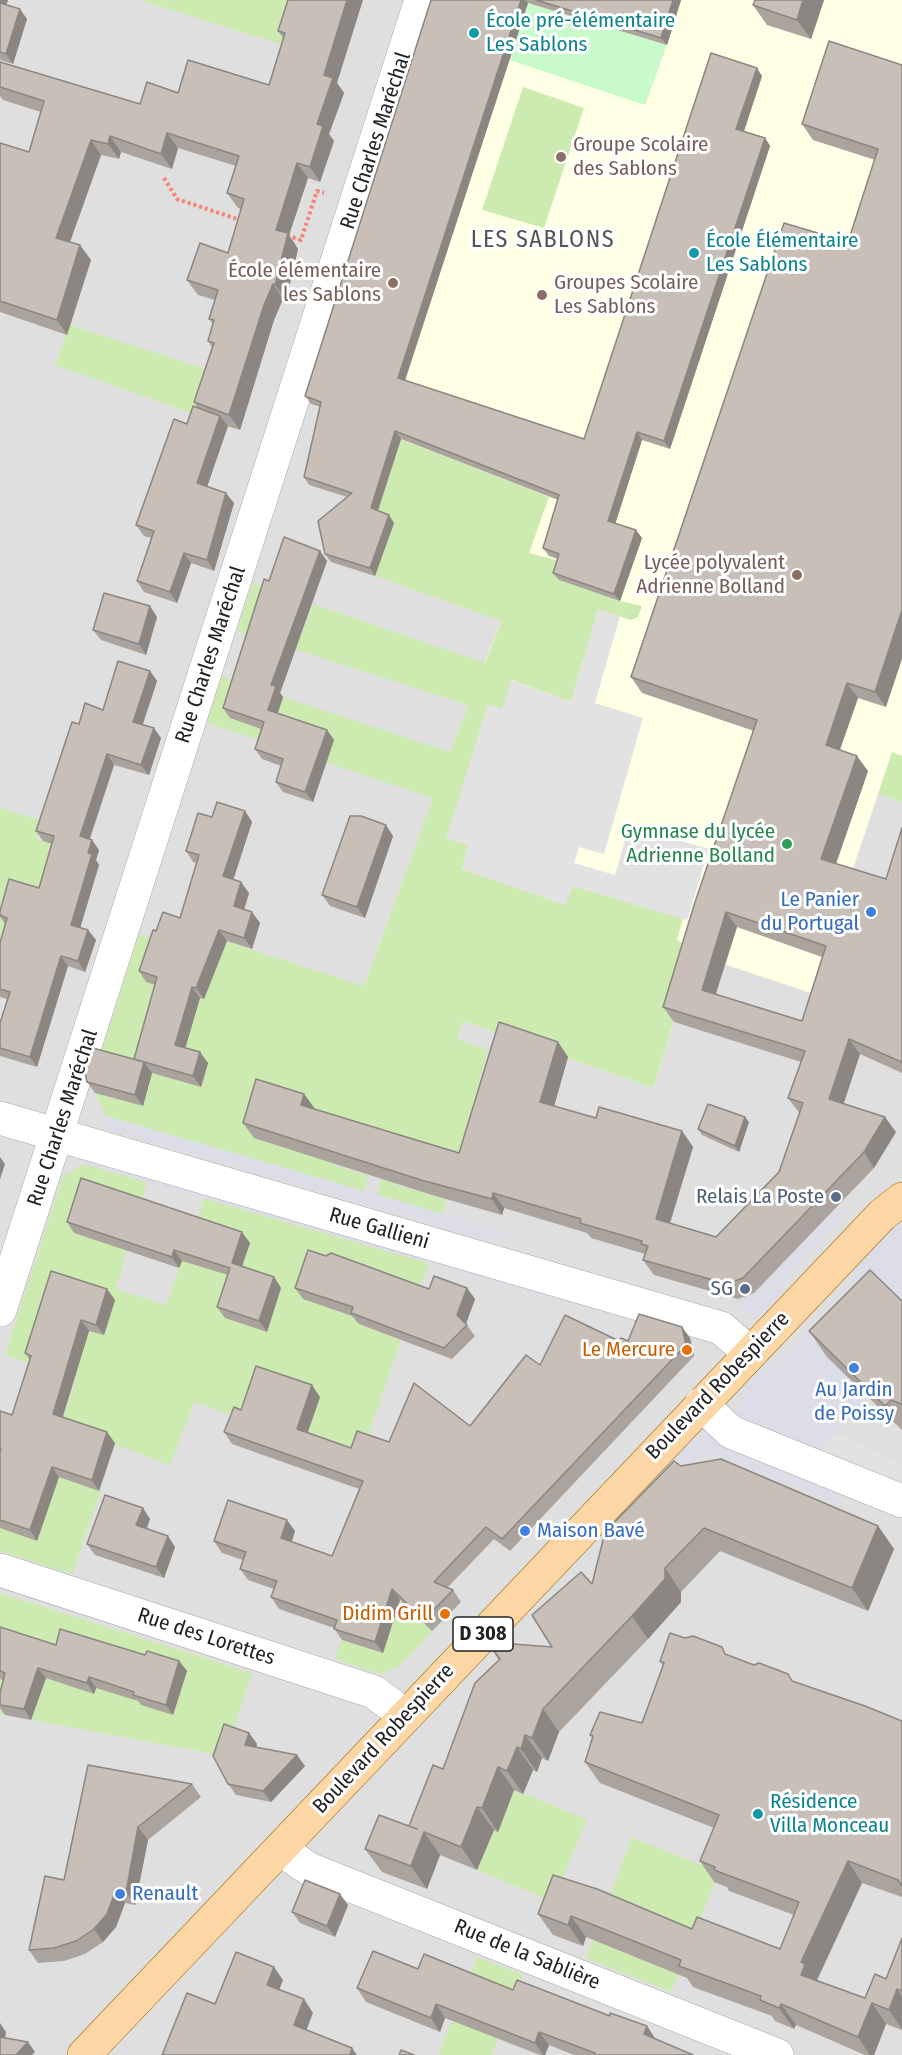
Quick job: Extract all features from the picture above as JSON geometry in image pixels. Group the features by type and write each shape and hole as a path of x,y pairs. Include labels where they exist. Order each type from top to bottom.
{"main road":[{"name":"Boulevard Robespierre","path":"84,2055 701,1404 892,1207 902,1183"}],"street":[{"name":"Rue Charles Maréchal","path":"0,1310 421,0"},
{"name":"Rue Gallieni","path":"0,1118 721,1328 750,1353"},
{"path":"701,1404 731,1432 902,1501"},
{"name":"Rue des Lorettes","path":"0,1570 374,1692 406,1716"},
{"name":"Rue de la Sablière","path":"280,1849 309,1869 777,2055"}],"path":[{"path":"165,178 177,199 245,221"},
{"path":"278,232 301,240 317,191 328,194"}],"shaded area":[{"path":"0,0 902,0 902,2055 0,2055"},
{"path":"439,0 902,0 902,756 892,753 811,993 696,955 653,1088 364,986 468,705 549,497 311,404"},
{"path":"598,609 620,616 595,703 643,718 604,854 579,847 574,863 615,875 629,826 709,849 687,920 573,886 565,905 462,869 468,845 446,839 488,704 502,709 511,680 571,702"},
{"path":"106,1116 516,1235 487,1240 107,1129"},
{"path":"76,1155 696,1331 690,1338 84,1164"},
{"path":"837,1207 845,1215 777,1288 782,1294 761,1315 746,1315 740,1311 738,1299 754,1293"},
{"path":"902,1217 902,1309 871,1400 810,1457 741,1421 738,1412 741,1398 761,1364 764,1366 769,1361 774,1366 851,1286 854,1268"},
{"path":"836,1433 902,1464 902,1493 810,1457"},
{"path":"704,1435 714,1435 761,1453 756,1462 764,1465 770,1458 842,1487 841,1506 717,1455 700,1459 597,1566 591,1561 668,1480 662,1469 690,1441"}],"green space":[{"path":"140,0 304,0 289,47"},
{"path":"528,3 667,45 645,105 510,60"},
{"path":"523,87 584,108 544,228 482,210"},
{"path":"70,325 219,373 205,418 55,365"},
{"path":"366,426 549,497 529,553 564,562 620,601 642,606 638,617 631,620 598,610 571,702 512,680 462,869 565,904 573,886 683,918 677,940 683,943 689,975 653,1088 463,1021 457,1039 488,1050 442,1214 377,1195 391,1145 344,1130 333,1165 368,1176 364,1191 106,1116 95,1093 143,1105 152,1073 99,1059 139,935 161,941 200,933 364,986 433,798 207,723 222,676 242,683 271,732 283,697 450,752 468,705 237,631 253,583 272,590 261,623 301,637 313,604 485,663 501,621 375,576 394,523 376,516","holes":["406,1149 432,1195 396,1185"]},
{"path":"892,752 902,756 902,802 878,794"},
{"path":"0,808 43,821 37,839 62,847 50,886 0,952"},
{"path":"84,1164 147,1182 116,1289 166,1305 204,1198 429,1263 418,1293 359,1324 401,1340 360,1459 194,1402 170,1465 61,1425 76,1379 5,1355 63,1176"},
{"path":"0,1457 101,1491 72,1574 0,1551"},
{"path":"0,1593 252,1673 225,1756 31,1720 37,1704 9,1697 5,1715 0,1714 0,1680 14,1684 0,1636"},
{"path":"400,1600 432,1631 401,1665 381,1674 334,1659 342,1640 383,1653"},
{"path":"514,1790 587,1819 553,1902 477,1870 494,1830 498,1831"},
{"path":"632,1837 719,1872 671,1992 586,1958"},
{"path":"477,1957 523,1975 492,2055 438,2055 452,2021 489,2034 468,1982"}],"building":[{"path":"288,0 347,0 324,75 333,78 317,124 323,126 310,167 297,163 276,230 288,233 275,285 273,284 264,305 229,415 194,402 214,343 208,341 214,320 209,319 218,290 187,280 200,243 228,253 244,199 227,193 239,156 167,133 161,154 110,136 108,144 91,140 56,238 80,245 57,320 0,301 0,143 29,152 44,101 0,87 0,62 140,104 147,82 178,93 188,60 269,85 285,33 278,31"},
{"path":"431,0 521,0 398,378 584,439 711,53 757,68 736,129 765,138 664,441 637,432 608,521 636,530 614,594 553,573 559,554 543,548 559,495 395,431 371,508 389,515 370,568 325,554 318,521 352,493 304,477 321,402 305,396"},
{"path":"536,0 673,0 661,38"},
{"path":"755,0 803,0 797,20 753,5"},
{"path":"0,3 20,9 6,54 0,52"},
{"path":"829,41 902,65 902,610 875,692 847,683 826,745 857,756 821,859 886,879 902,828 902,1062 849,1039 829,1099 885,1117 864,1152 743,1278 727,1284 643,1260 648,1246 641,1244 642,1241 580,1223 581,1219 493,1193 492,1199 421,1180 243,1123 256,1079 304,1094 301,1105 459,1153 499,1022 558,1042 540,1102 596,1118 599,1107 682,1131 656,1219 716,1237 779,1172 803,1103 788,1098 805,1051 663,1007 695,902 757,720 631,677 784,223 848,242 878,149 802,124","holes":["726,912 826,946 802,1021 702,990"]},
{"path":"193,406 220,416 197,483 226,493 207,560 184,553 170,592 137,581 154,531 136,525 174,419 187,424"},
{"path":"284,537 320,551 271,685 276,686 268,710 327,730 305,792 276,782 283,759 255,749 264,722 223,708 264,579 269,581"},
{"path":"104,593 150,606 139,644 93,630"},
{"path":"118,661 150,671 133,722 154,728 141,765 107,754 80,836 92,840 88,853 92,854 71,925 88,930 78,961 61,956 30,1057 0,1048 0,1023 10,992 0,989 0,943 7,918 0,915 0,911 9,879 39,888 54,836 36,831 72,722 79,724 85,703 103,710"},
{"path":"217,802 245,811 223,876 241,882 234,906 252,912 244,938 219,930 196,988 192,987 175,1045 200,1052 193,1076 134,1059 157,977 139,971 153,930 156,931 163,912 180,918 199,855 186,851 198,813 212,817"},
{"path":"350,816 361,816 386,825 357,907 322,895"},
{"path":"93,1048 144,1062 135,1095 87,1082 85,1073"},
{"path":"708,1104 745,1117 735,1146 698,1129"},
{"path":"81,1178 242,1232 232,1263 274,1277 259,1321 217,1307 230,1268 174,1250 172,1257 67,1222"},
{"path":"308,1250 326,1256 331,1253 429,1289 434,1276 467,1288 457,1315 467,1325 444,1348 351,1313 353,1307 295,1288"},
{"path":"870,1270 902,1301 902,1404 891,1400 885,1406 809,1331"},
{"path":"51,1271 107,1289 96,1325 81,1320 53,1414 107,1432 92,1480 52,1467 30,1530 0,1520 0,1411 12,1415 31,1356 25,1353"},
{"path":"639,1314 682,1327 686,1345 502,1539 486,1527 434,1582 453,1590 424,1620 392,1589 375,1642 334,1629 337,1620 271,1597 277,1581 240,1569 246,1552 214,1541 228,1500 287,1520 281,1538 332,1556 363,1481 224,1432 234,1407 241,1410 256,1366 312,1385 297,1429 351,1448 357,1431 389,1442 414,1383 470,1426 526,1355 540,1365 565,1315 619,1341 621,1338 628,1341"},
{"path":"721,1459 878,1526 852,1588 704,1528 665,1568 665,1579 543,1709 532,1738 525,1735 521,1749 517,1747 507,1771 498,1767 482,1808 477,1807 461,1847 424,1832 411,1866 365,1849 379,1815 417,1829 409,1826 433,1765 443,1769 475,1683 500,1659 487,1642 552,1647 532,1615 581,1572 592,1584 605,1532 674,1461 681,1466"},
{"path":"105,1495 143,1508 136,1525 168,1536 156,1567 87,1544"},
{"path":"0,1627 56,1645 60,1629 145,1655 147,1651 179,1661 166,1705 133,1695 134,1692 89,1677 87,1683 38,1668 24,1709 0,1705 0,1693 5,1673 0,1671"},
{"path":"670,1633 685,1638 693,1636 722,1647 725,1654 754,1665 759,1663 788,1674 792,1681 902,1721 902,1886 898,1880 848,1861 801,1962 805,1964 801,1975 865,1998 875,1974 886,1979 902,1938 902,1991 897,1989 889,2010 872,2003 858,2037 781,2004 779,2008 760,2000 761,1996 679,1966 681,1960 571,1916 568,1925 538,1914 553,1875 597,1889 692,1929 697,1917 780,1949 799,1902 714,1870 715,1867 700,1861 719,1815 585,1762 593,1736 590,1735 600,1712 642,1723 664,1663 660,1661"},
{"path":"224,1724 249,1733 245,1745 297,1755 263,1791 228,1784 213,1756"},
{"path":"88,1765 192,1784 138,1827 126,1892 116,1890 107,1914 94,1929 76,1941 54,1948 29,1950 45,1876 64,1880"},
{"path":"305,1880 340,1894 327,1926 292,1912"},
{"path":"373,1951 418,1969 424,1954 513,1990 517,1980 610,2016 610,2013 647,2026 644,2034 693,2055 594,2055 595,2053 539,2032 535,2043 436,2004 431,2018 357,1988"},
{"path":"236,1952 274,1967 267,1985 304,1999 294,2025 352,2048 350,2055 162,2055 187,1993 215,2004"},
{"path":"0,2037 28,2042 16,2055 0,2055"},
{"path":"401,2050 414,2055 399,2055"}],"place":[{"name":"École pré-élémentaire Les Sablons","path":"474,33"},
{"name":"Groupe Scolaire des Sablons","path":"561,157"},
{"name":"École Élémentaire Les Sablons","path":"694,253"},
{"name":"École élémentaire les Sablons","path":"393,283"},
{"name":"Groupes Scolaire Les Sablons","path":"542,295"},
{"name":"Lycée polyvalent Adrienne Bolland","path":"797,575"},
{"name":"Gymnase du lycée Adrienne Bolland","path":"787,844"},
{"name":"Le Panier du Portugal","path":"871,912"},
{"name":"Relais La Poste","path":"836,1197"},
{"name":"SG","path":"745,1289"},
{"name":"Le Mercure","path":"687,1350"},
{"name":"Au Jardin de Poissy","path":"854,1368"},
{"name":"Maison Bavé","path":"525,1531"},
{"name":"Didim Grill","path":"445,1614"},
{"name":"Résidence Villa Monceau","path":"758,1814"},
{"name":"Renault","path":"120,1894"}],"district":[{"name":"LES SABLONS","path":"543,240"}]}
